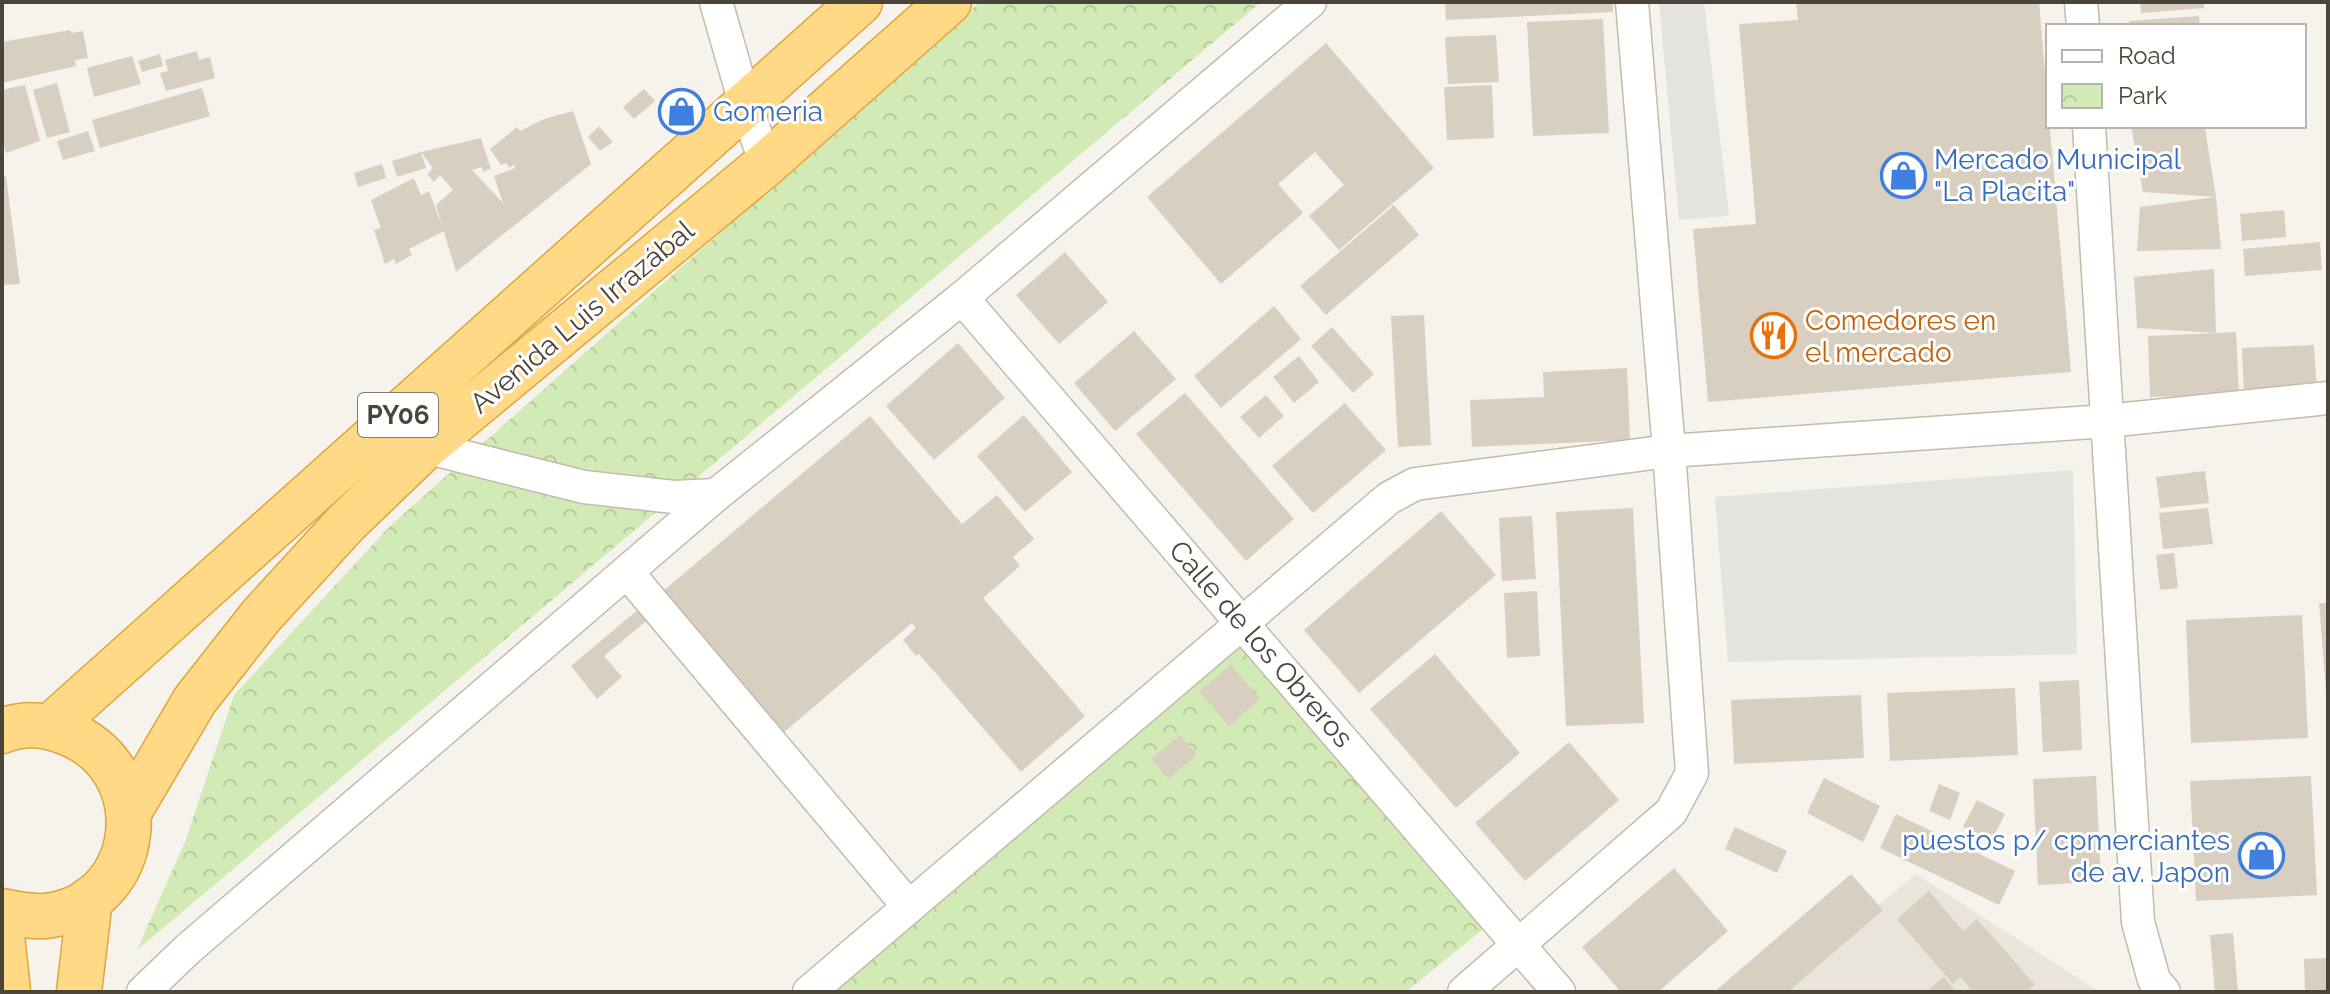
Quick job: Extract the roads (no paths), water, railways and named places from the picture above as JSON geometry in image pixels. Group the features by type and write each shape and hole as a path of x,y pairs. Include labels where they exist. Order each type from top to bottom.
{"highway":[{"name":"Avenida Luis Irrazábal","path":"16,726 860,2"},
{"name":"Avenida Luis Irrazábal","path":"129,812 195,700 261,616 347,522 425,447 766,164 949,2"},
{"name":"Avenida Luis Irrazábal","path":"2,911 46,916 69,910 90,899 108,882 121,860 128,837 129,812 122,782 104,756 79,737 16,726"},
{"path":"79,992 90,899"},
{"path":"2,936 8,992"}],"street":[{"path":"716,2 766,164"},
{"path":"143,992 188,949 716,495 962,298 1310,2"},
{"path":"1464,992 1671,812 1692,773 1632,2"},
{"path":"2081,2 2083,24"},
{"path":"2089,128 2138,922 2153,988"},
{"name":"Calle de los Obreros","path":"962,298 1559,992"},
{"path":"809,992 1389,498 1415,484 1669,451 2107,421 2328,398"},
{"path":"425,447 584,487 674,497 716,495"},
{"path":"627,572 909,907"}],"place":[{"name":"Gomeria","path":"682,111"},
{"name":"Mercado Municipal \"La Placita\"","path":"1903,175"},
{"name":"Comedores en el mercado","path":"1774,336"},
{"name":"puestos p/ cpmerciantes de av. Japon","path":"2261,856"}]}
